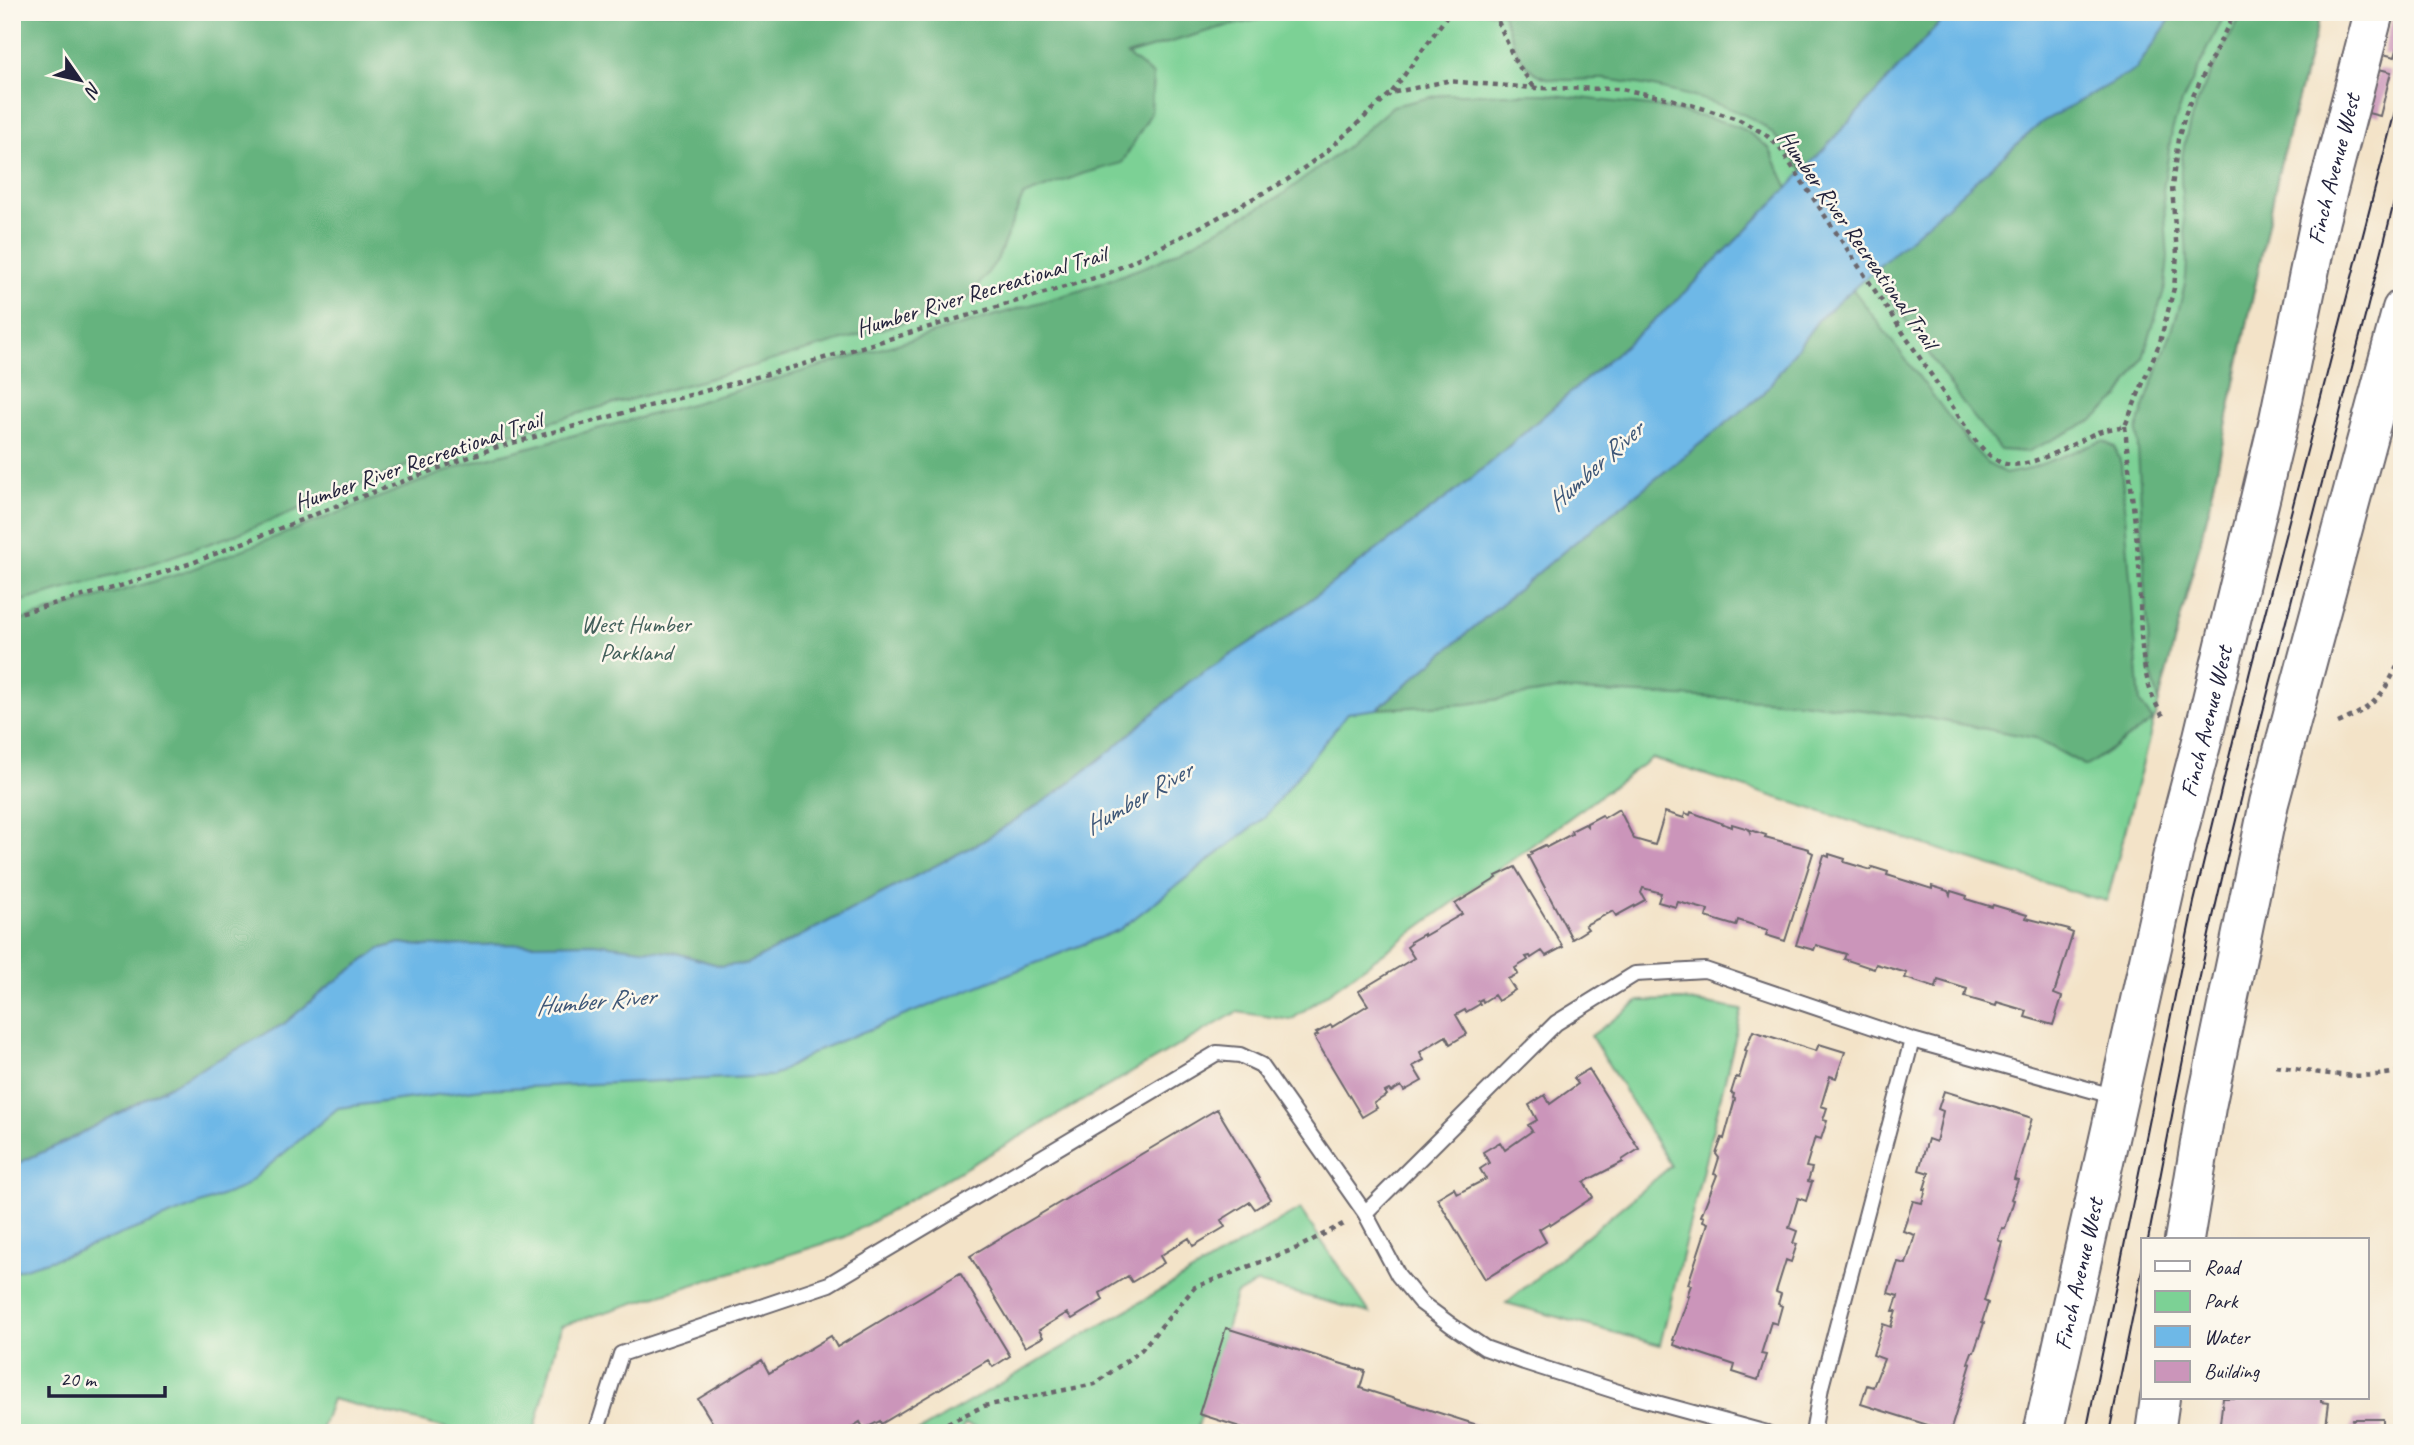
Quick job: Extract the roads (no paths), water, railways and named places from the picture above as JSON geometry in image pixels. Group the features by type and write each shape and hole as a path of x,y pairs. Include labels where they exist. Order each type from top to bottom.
{"main road":[{"name":"Finch Avenue West","path":"2043,1433 2176,840 2278,424 2320,220 2374,12"},
{"path":"2184,1238 2206,1107 2269,803 2402,309"},
{"path":"2155,1433 2160,1400"}],"lane":[{"path":"1365,1213 1556,1023 1635,974 1705,970 1912,1040 2118,1098"},
{"path":"1812,1433 1821,1387 1912,1040"},
{"path":"596,1433 621,1354 829,1284 1217,1053 1240,1055 1261,1065 1365,1213 1398,1275 1420,1302 1485,1348 1631,1396 1767,1433"}],"water":[{"name":"Humber River","path":"1950,12 2175,12 2136,69 2042,122 1819,319 1763,394 1564,551 1377,709 1348,713 1264,818 1119,930 818,1050 773,1076 482,1089 338,1108 242,1188 73,1253 12,1272 12,1166 65,1142 284,1024 380,949 400,943 422,946 593,943 676,953 721,966 747,964 985,840 1058,792 1115,747 1189,682 1274,627 1465,484 1674,303 1788,188"}],"tram line":[{"path":"2086,1433 2194,902 2250,671 2402,84"},
{"path":"2148,1238 2216,904 2402,170"},
{"path":"2109,1433 2141,1275"}],"park label":[{"name":"West Humber Parkland","path":"636,638"}]}
